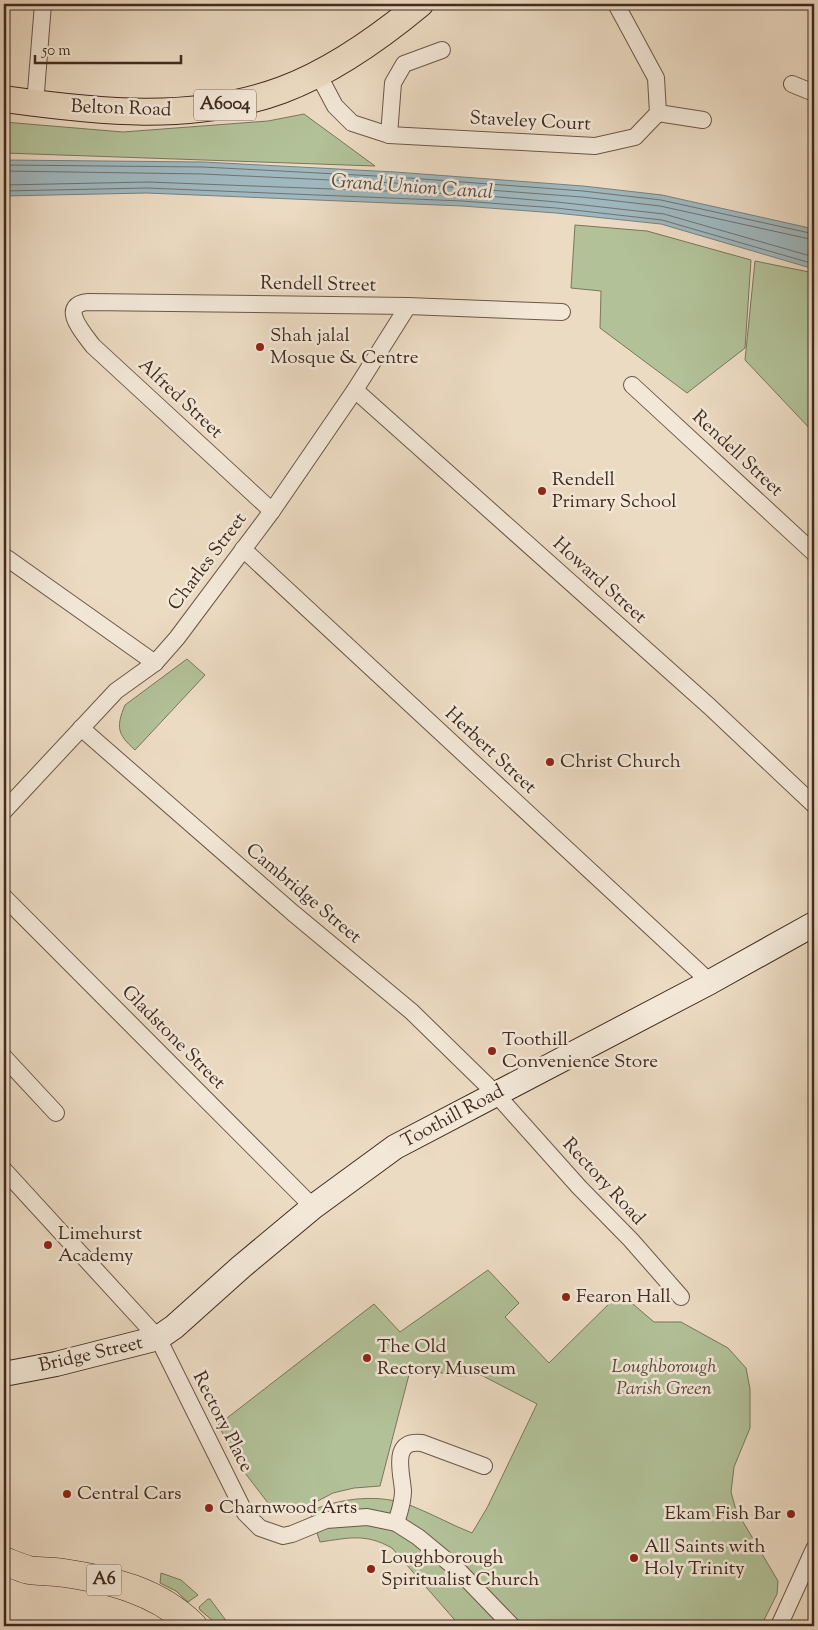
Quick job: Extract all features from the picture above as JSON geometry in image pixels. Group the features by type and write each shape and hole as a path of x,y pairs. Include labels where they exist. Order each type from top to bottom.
{"highway":[{"name":"A6","path":"4,1561 28,1570 111,1581 134,1588 182,1615 193,1626"}],"main road":[{"name":"Belton Road","path":"4,99 105,111 149,113 197,110 240,102 282,90 318,74 390,28 420,4"},
{"name":"Toothill Road","path":"166,1333 314,1206 396,1147 710,982 814,924"},
{"name":"Bridge Street","path":"4,1374 66,1362 166,1333"}],"street":[{"path":"35,104 42,4"},
{"path":"616,4 656,78 658,113 702,120"},
{"path":"389,135 392,83 400,70 404,64 442,50"},
{"name":"Staveley Court","path":"318,74 335,106 352,123 389,135 594,146 635,137 658,113"},
{"path":"792,84 814,93"},
{"name":"Rendell Street","path":"75,308 80,303 88,302 408,306 562,312"},
{"name":"Charles Street","path":"4,811 116,691 155,664 177,638 272,511 355,390 408,306"},
{"name":"Alfred Street","path":"75,308 73,314 77,325 93,346 272,511"},
{"name":"Rendell Street","path":"632,385 814,553"},
{"name":"Howard Street","path":"355,390 709,706 814,805"},
{"name":"Herbert Street","path":"243,549 710,982"},
{"path":"4,556 155,664"},
{"name":"Cambridge Street","path":"80,728 293,913 412,1012 496,1094"},
{"name":"Gladstone Street","path":"4,897 314,1206"},
{"path":"4,1057 56,1113"},
{"name":"Rectory Road","path":"496,1094 681,1297"},
{"name":"Rectory Place","path":"4,1170 166,1333 245,1513 260,1528 283,1536 326,1520 368,1517 396,1523"},
{"path":"484,1466 422,1444 413,1442 405,1446 400,1456 399,1465 403,1492 396,1523 418,1537 458,1570 512,1626"},
{"path":"778,1626 814,1548"}],"green space":[{"path":"304,114 375,166 4,153 4,122 123,132 268,121"},
{"path":"575,225 647,231 751,260 745,348 687,393 600,328 601,291 571,288"},
{"path":"755,261 814,273 814,433 745,360"},
{"path":"187,659 205,675 135,750 120,730 120,719 125,705"},
{"name":"Loughborough Parish Green","path":"488,1270 519,1303 505,1317 549,1363 620,1293 654,1322 681,1322 728,1348 746,1368 750,1389 750,1428 734,1467 731,1492 736,1510 778,1581 777,1594 761,1626 460,1626 392,1548 365,1538 348,1538 320,1542 310,1511 347,1500 373,1498 387,1499 412,1506 472,1533 487,1508 537,1404 481,1375 458,1376 411,1367 380,1486 354,1488 333,1493 310,1505 285,1511 268,1503 245,1473 218,1425 374,1304 400,1332"},
{"path":"161,1573 181,1580 198,1595 188,1602 176,1591 160,1583"},
{"path":"210,1599 227,1622 223,1626 219,1626 200,1610 199,1607"}],"water":[{"name":"Grand Union Canal","path":"4,160 203,162 395,172 583,186 662,195 814,229 814,269 661,224 556,213 462,206 147,193 4,196"}],"place":[{"name":"Shah jalal Mosque & Centre","path":"260,347"},
{"name":"Rendell Primary School","path":"542,491"},
{"name":"Christ Church","path":"550,762"},
{"name":"Toothill Convenience Store","path":"492,1051"},
{"name":"Limehurst Academy","path":"48,1245"},
{"name":"Fearon Hall","path":"566,1297"},
{"name":"The Old Rectory Museum","path":"367,1358"},
{"name":"Central Cars","path":"67,1494"},
{"name":"Charnwood Arts","path":"209,1508"},
{"name":"Ekam Fish Bar","path":"791,1514"},
{"name":"All Saints with Holy Trinity","path":"634,1558"},
{"name":"Loughborough Spiritualist Church","path":"371,1569"}]}
